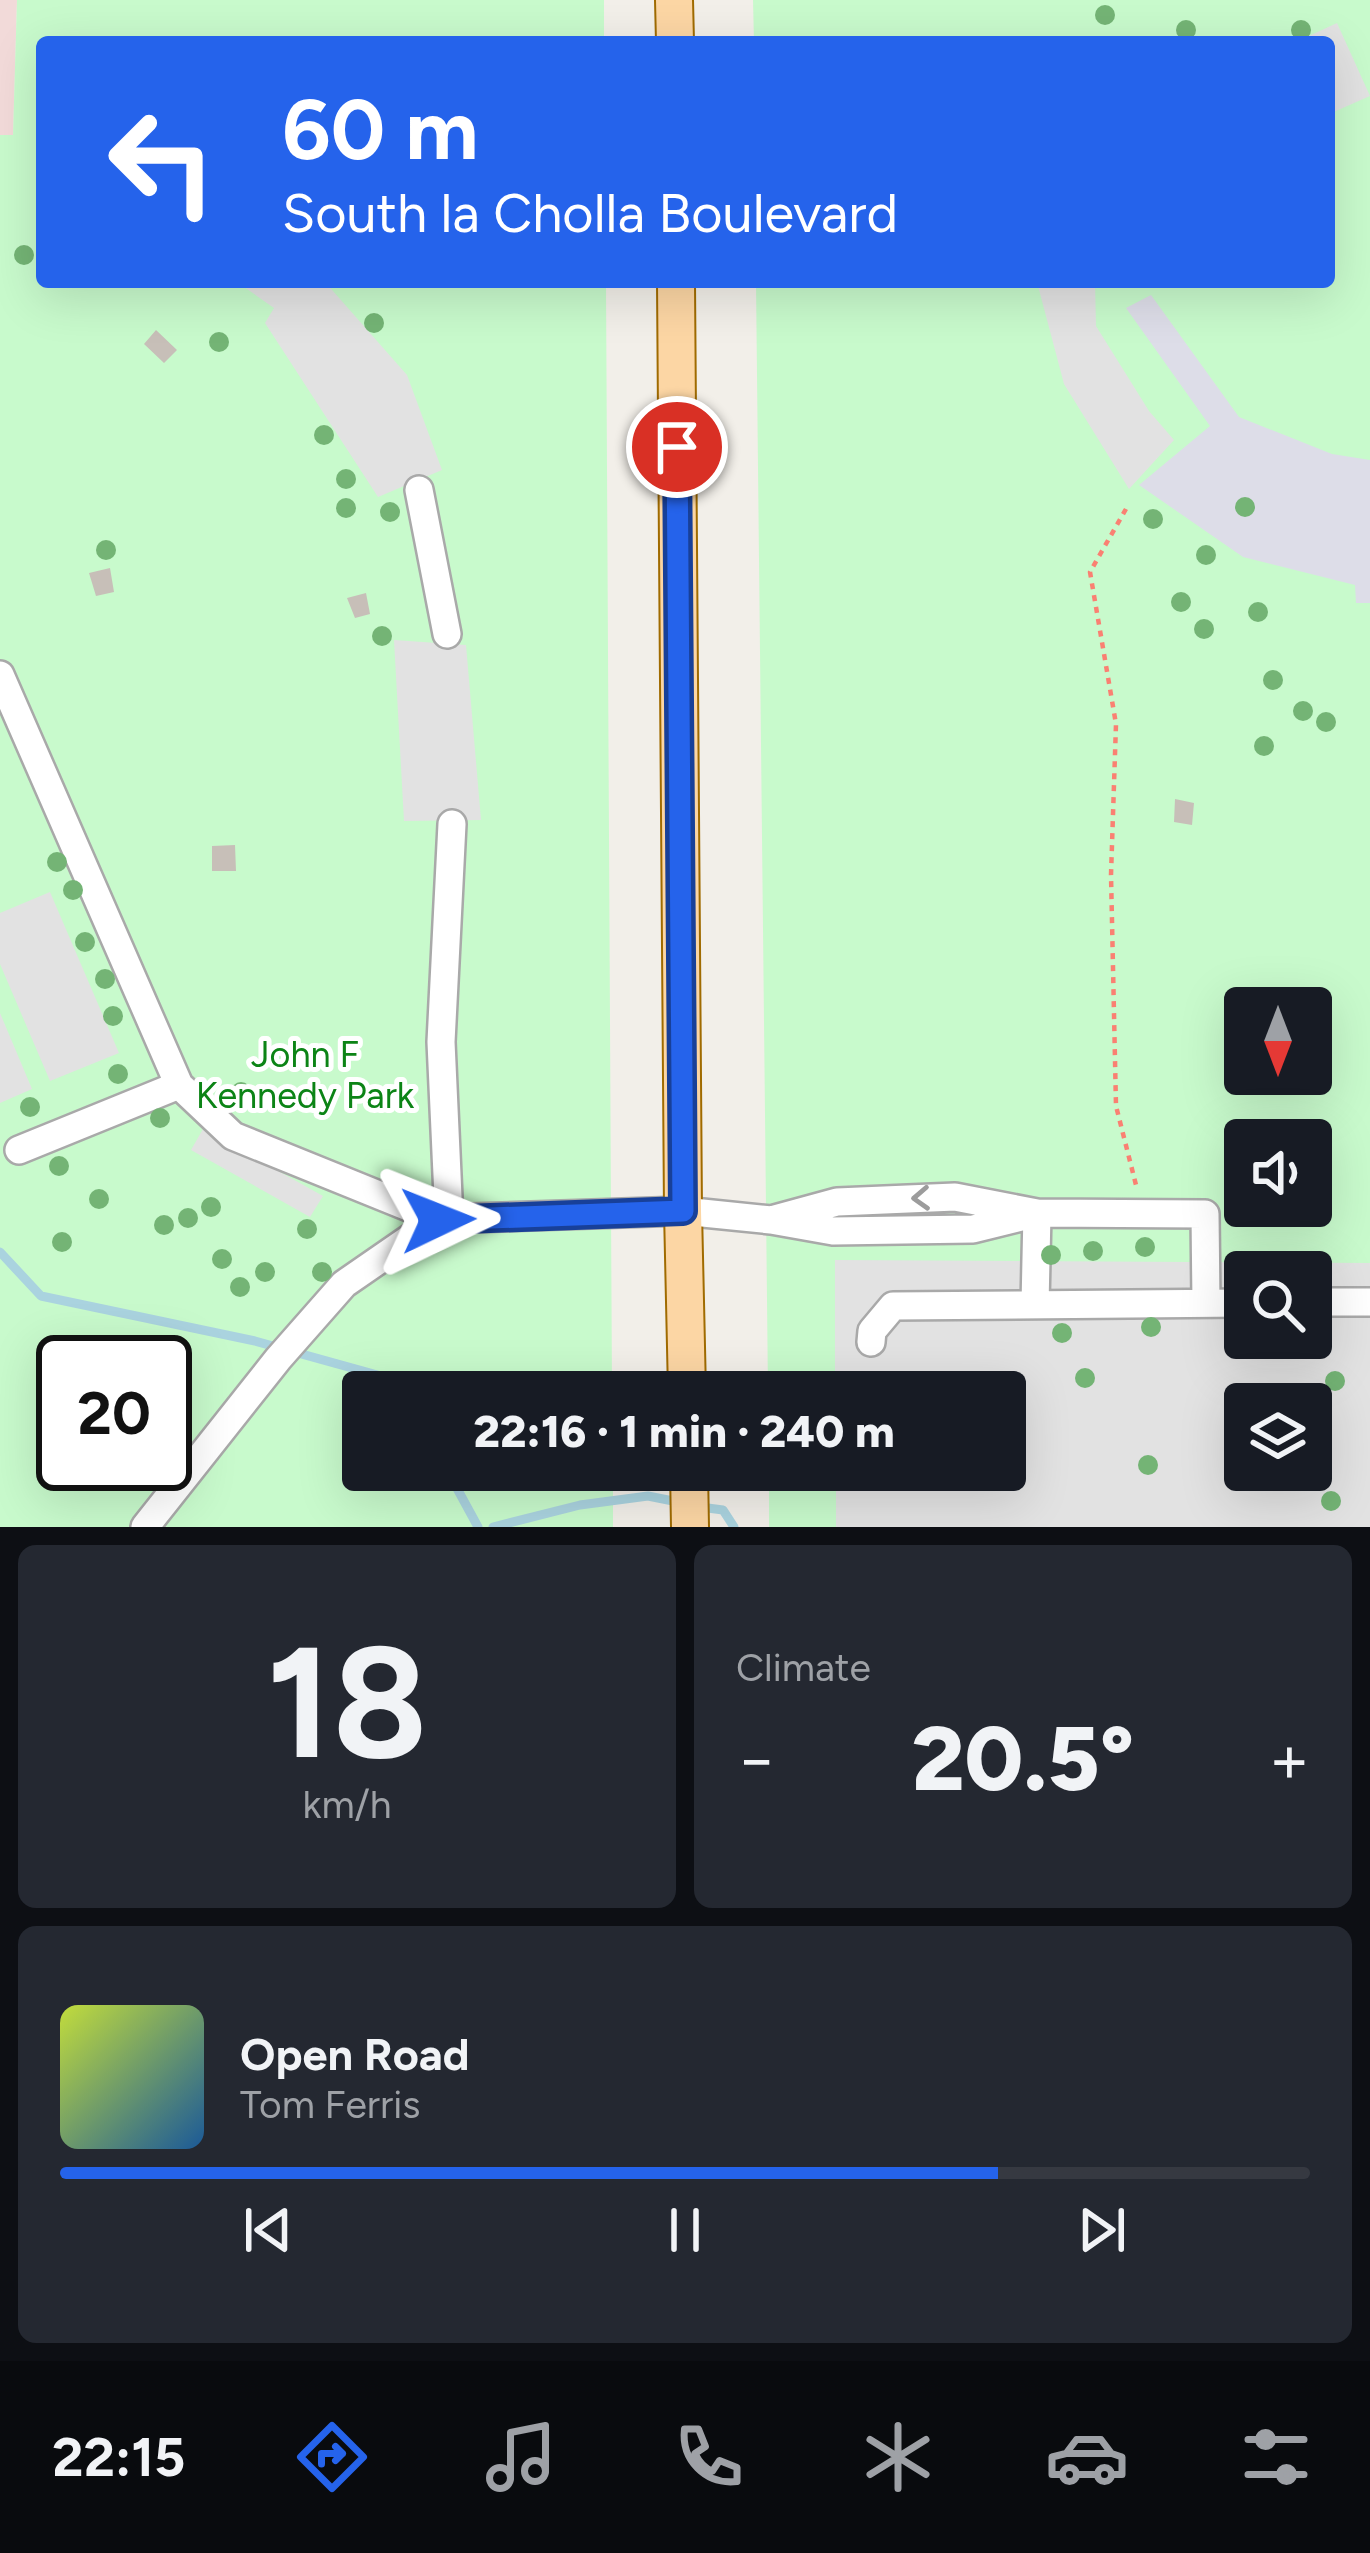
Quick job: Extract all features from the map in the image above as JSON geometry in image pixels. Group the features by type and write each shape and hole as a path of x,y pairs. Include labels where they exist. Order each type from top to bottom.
{"main road":[{"path":"674,0 675,36"},
{"path":"676,288 687,1371"},
{"path":"689,1491 690,1527"}],"lane":[{"path":"419,490 447,634"},
{"path":"0,675 178,1085 233,1136 444,1219 683,1211 771,1220 837,1202 955,1197 1036,1213 1205,1214 1206,1304"},
{"path":"444,1219 441,1042 452,824"},
{"path":"20,1150 178,1085"},
{"path":"1035,1305 1036,1213"},
{"path":"145,1527 344,1284 444,1219"},
{"path":"1332,1302 1370,1302"},
{"path":"871,1342 872,1331 893,1306 1224,1304"}],"path":[{"path":"1126,509 1090,572 1116,724 1111,875 1115,1106 1144,1214"}],"shaded area":[{"path":"0,0 17,0 13,136 0,135"},
{"path":"1337,23 1370,96 1335,111 1335,36 1309,36"},
{"path":"246,288 330,288 407,375 442,470 378,497 265,323 274,308"},
{"path":"1039,288 1095,288 1096,326 1149,411 1174,440 1129,489 1064,384"},
{"path":"1151,295 1239,417 1332,454 1370,460 1370,603 1356,603 1355,585 1243,557 1139,485 1210,426 1126,308"},
{"path":"394,640 466,645 481,820 404,821"},
{"path":"50,892 119,1053 50,1081 0,964 0,913"},
{"path":"0,1013 32,1089 0,1103"},
{"path":"203,1129 323,1196 310,1217 191,1150"},
{"path":"835,1260 1224,1262 1224,1359 1332,1359 1332,1263 1370,1263 1370,1527 836,1527 836,1491 1026,1491 1026,1371 835,1371"}],"green space":[{"name":"John F Kennedy Park","path":"17,0 604,0 604,36 36,36 36,288 606,288 612,1371 342,1371 342,1491 613,1491 613,1527 0,1527 0,135 13,135"},
{"path":"753,0 1370,0 1370,1527 769,1527 769,1491 1026,1491 1026,1371 768,1371 756,288 1335,288 1335,36 754,36"}],"building":[{"path":"156,330 177,350 164,363 144,344"},
{"path":"110,568 114,592 96,596 89,573"},
{"path":"366,593 370,614 355,618 347,598"},
{"path":"1175,799 1194,803 1192,825 1174,822"},
{"path":"235,845 236,871 212,871 212,846"}],"waterway":[{"path":"0,1252 41,1296 255,1341 363,1371"},
{"path":"458,1491 478,1527"},
{"path":"493,1527 580,1505 648,1496 678,1502"},
{"path":"700,1507 723,1510 734,1527"}],"route":[{"path":"438,1220 683,1211 677,447"}]}
